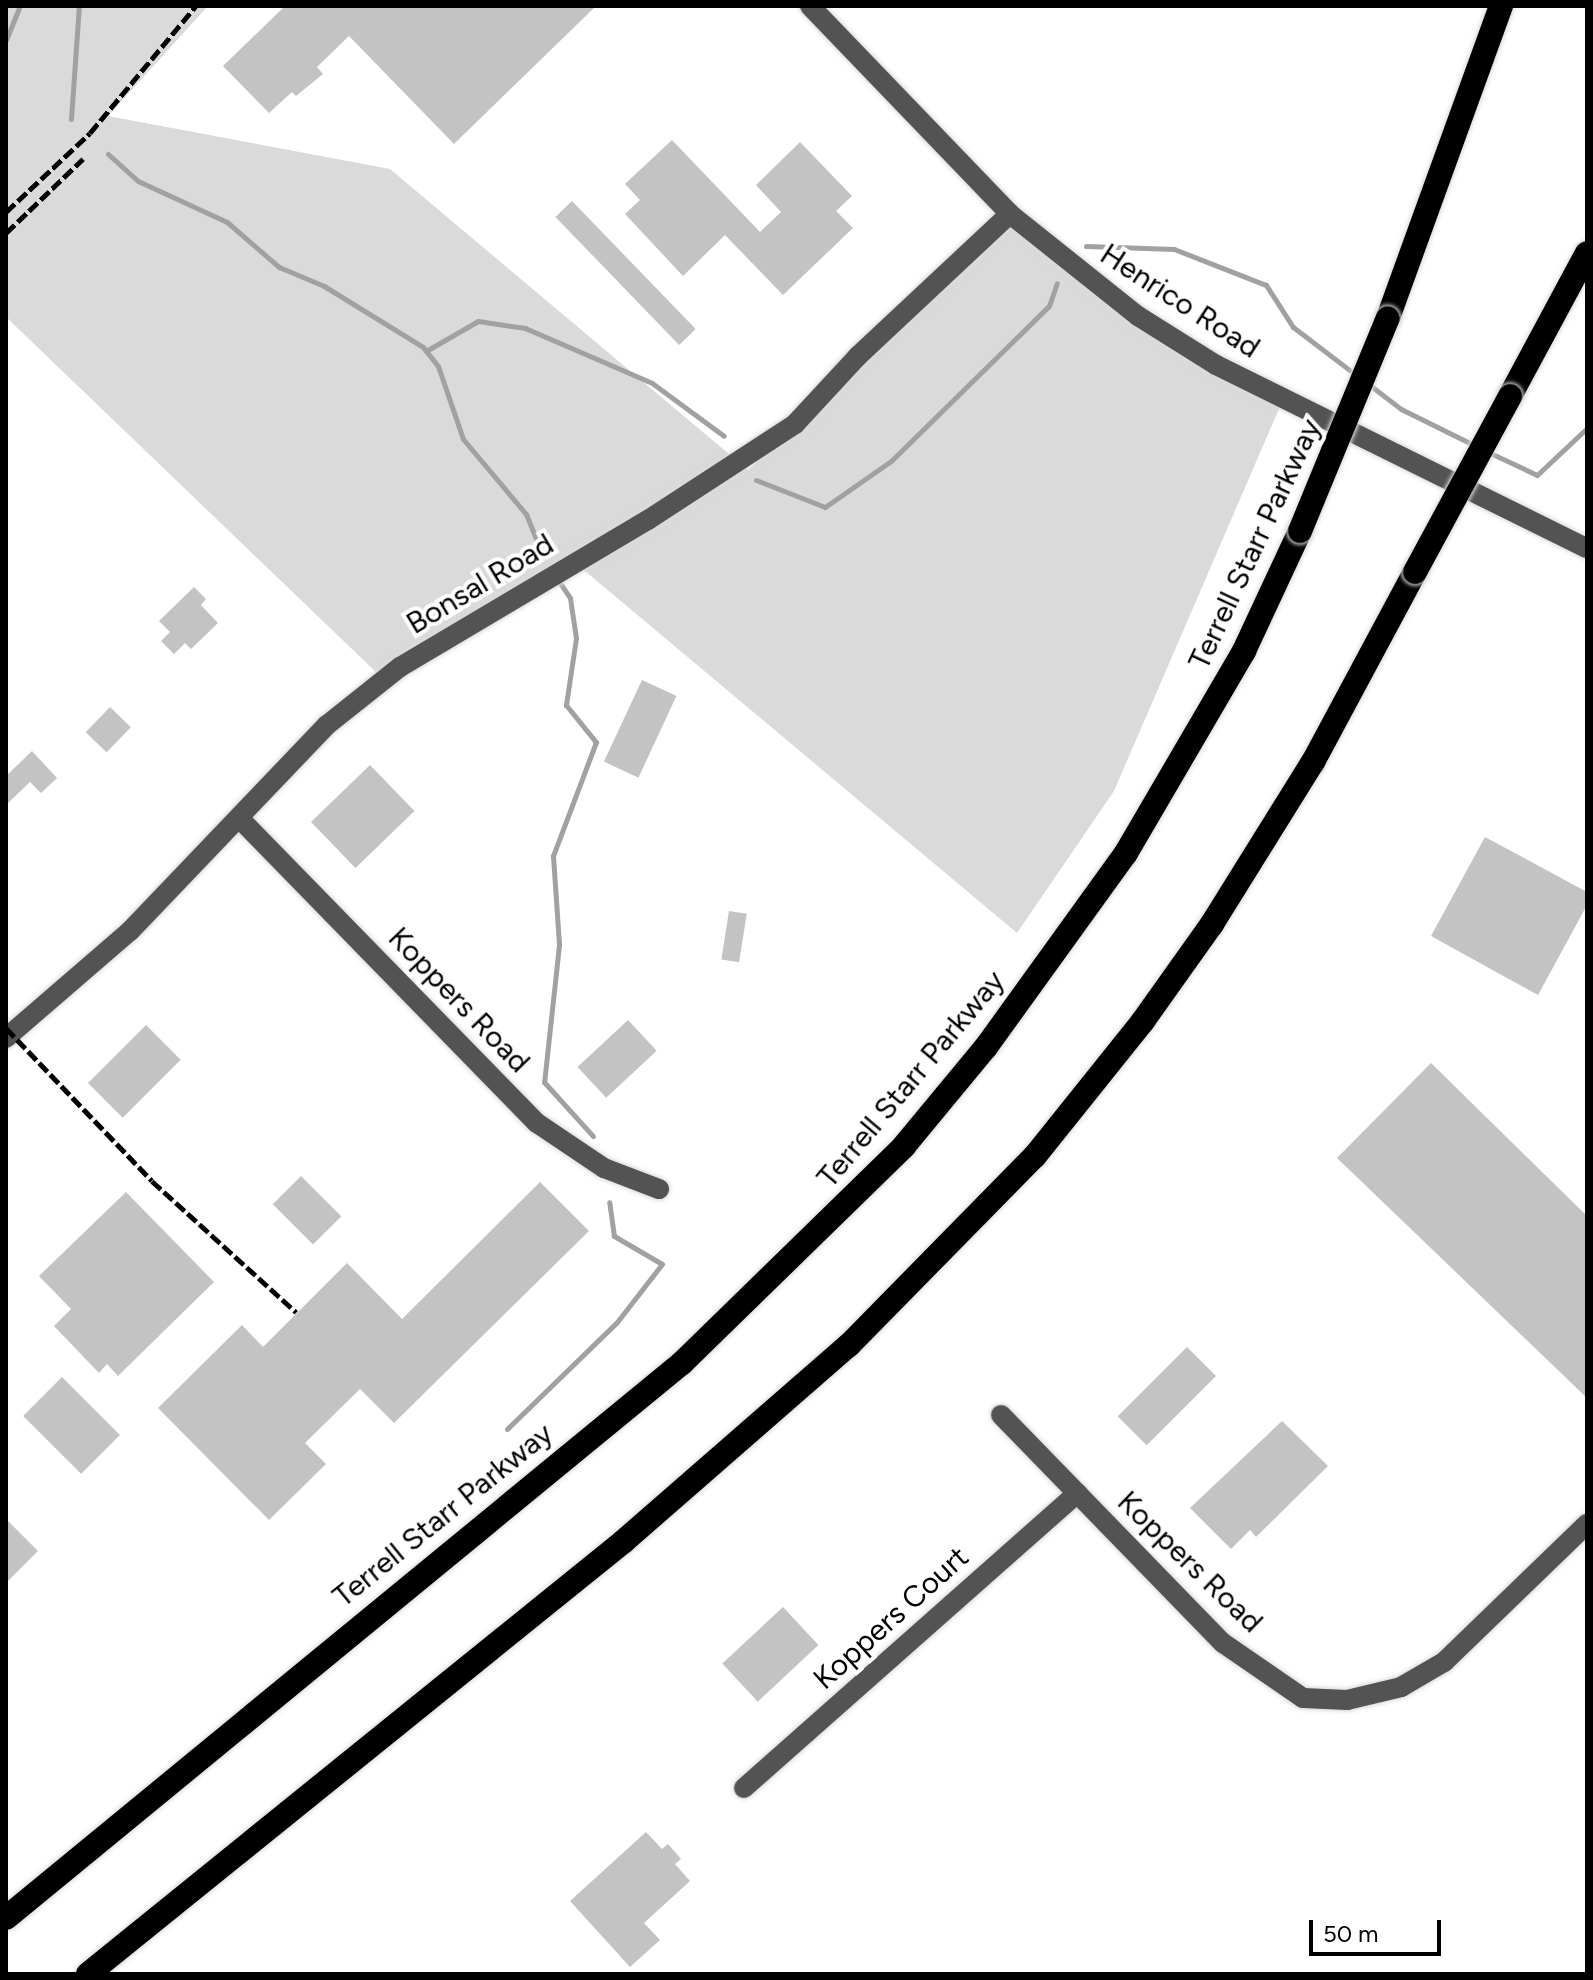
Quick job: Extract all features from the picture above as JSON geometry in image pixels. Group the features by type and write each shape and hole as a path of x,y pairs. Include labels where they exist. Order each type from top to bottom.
{"highway":[{"name":"Terrell Starr Parkway","path":"6,1918 682,1363 904,1146 986,1047 1126,853 1244,651 1300,531 1388,318 1501,6"},
{"path":"88,1974 624,1541 849,1345 1035,1156 1143,1021 1212,924 1313,762 1587,253"}],"street":[{"name":"Henrico Road","path":"810,6 1010,214 1138,316 1216,365 1587,548"},
{"name":"Bonsal Road","path":"6,1038 130,931 327,725 400,667 648,520 795,424 858,356 1010,214"},
{"name":"Koppers Road","path":"240,819 537,1123 604,1168 659,1189"},
{"name":"Koppers Road","path":"1001,1415 1223,1643 1303,1698 1347,1700 1401,1687 1444,1662 1587,1524"},
{"name":"Koppers Court","path":"744,1788 1077,1493"}],"shaded area":[{"path":"6,6 208,6 108,116 390,169 748,470 1015,217 1120,308 1285,395 1114,791 1017,933 573,561 378,674 6,317"}],"building":[{"path":"285,6 596,6 454,144 349,36 317,67 323,74 296,96 292,92 269,113 223,66"},
{"path":"672,140 760,232 781,212 756,185 800,142 852,196 836,211 853,228 783,295 725,235 683,276 625,214 640,200 625,184"},
{"path":"572,201 696,329 679,345 555,217"},
{"path":"194,587 206,599 201,605 218,623 191,649 185,643 174,654 161,641 170,632 159,621"},
{"path":"642,680 676,696 638,778 604,762"},
{"path":"110,707 131,727 107,752 86,732"},
{"path":"32,751 57,778 41,793 30,782 6,805 6,776"},
{"path":"370,765 414,811 355,868 311,822"},
{"path":"1485,837 1587,892 1587,905 1538,995 1431,936"},
{"path":"729,911 747,914 739,962 721,959"},
{"path":"628,1020 657,1051 606,1098 578,1067"},
{"path":"146,1025 181,1060 123,1118 88,1083"},
{"path":"1431,1063 1587,1216 1587,1398 1337,1158"},
{"path":"301,1176 341,1216 313,1245 273,1204"},
{"path":"540,1182 589,1231 394,1423 360,1389 305,1443 326,1464 269,1520 158,1408 242,1325 263,1347 347,1263 402,1319"},
{"path":"126,1192 214,1282 118,1376 107,1364 99,1373 54,1326 71,1309 39,1276"},
{"path":"1187,1347 1216,1376 1147,1445 1118,1416"},
{"path":"62,1377 120,1435 81,1474 23,1416"},
{"path":"1282,1421 1328,1466 1256,1537 1250,1530 1231,1549 1190,1508"},
{"path":"6,1519 38,1551 6,1583"},
{"path":"783,1607 818,1645 758,1702 722,1664"},
{"path":"646,1832 662,1849 668,1844 681,1859 675,1864 690,1881 644,1923 660,1940 630,1967 570,1901"}],"waterway":[{"path":"6,40 20,6"},
{"path":"71,119 79,6"},
{"path":"108,154 138,181 227,222 279,267 324,286 423,347 438,366 463,439 526,514 539,546"},
{"path":"1086,246 1174,249 1266,285 1293,327 1356,375"},
{"path":"756,480 825,507 891,461 1049,306 1057,283"},
{"path":"426,351 478,321 525,328 652,383 724,436"},
{"path":"1367,383 1401,409 1476,446"},
{"path":"1488,452 1537,475 1587,428"},
{"path":"560,583 570,598 576,638 566,705 596,742 553,856 559,945 544,1082 593,1136"},
{"path":"507,1429 617,1322 662,1264 614,1236 609,1202"}],"railway":[{"path":"6,212 90,133 196,6"},
{"path":"6,233 83,159"},
{"path":"6,1028 152,1181 296,1312"}]}
